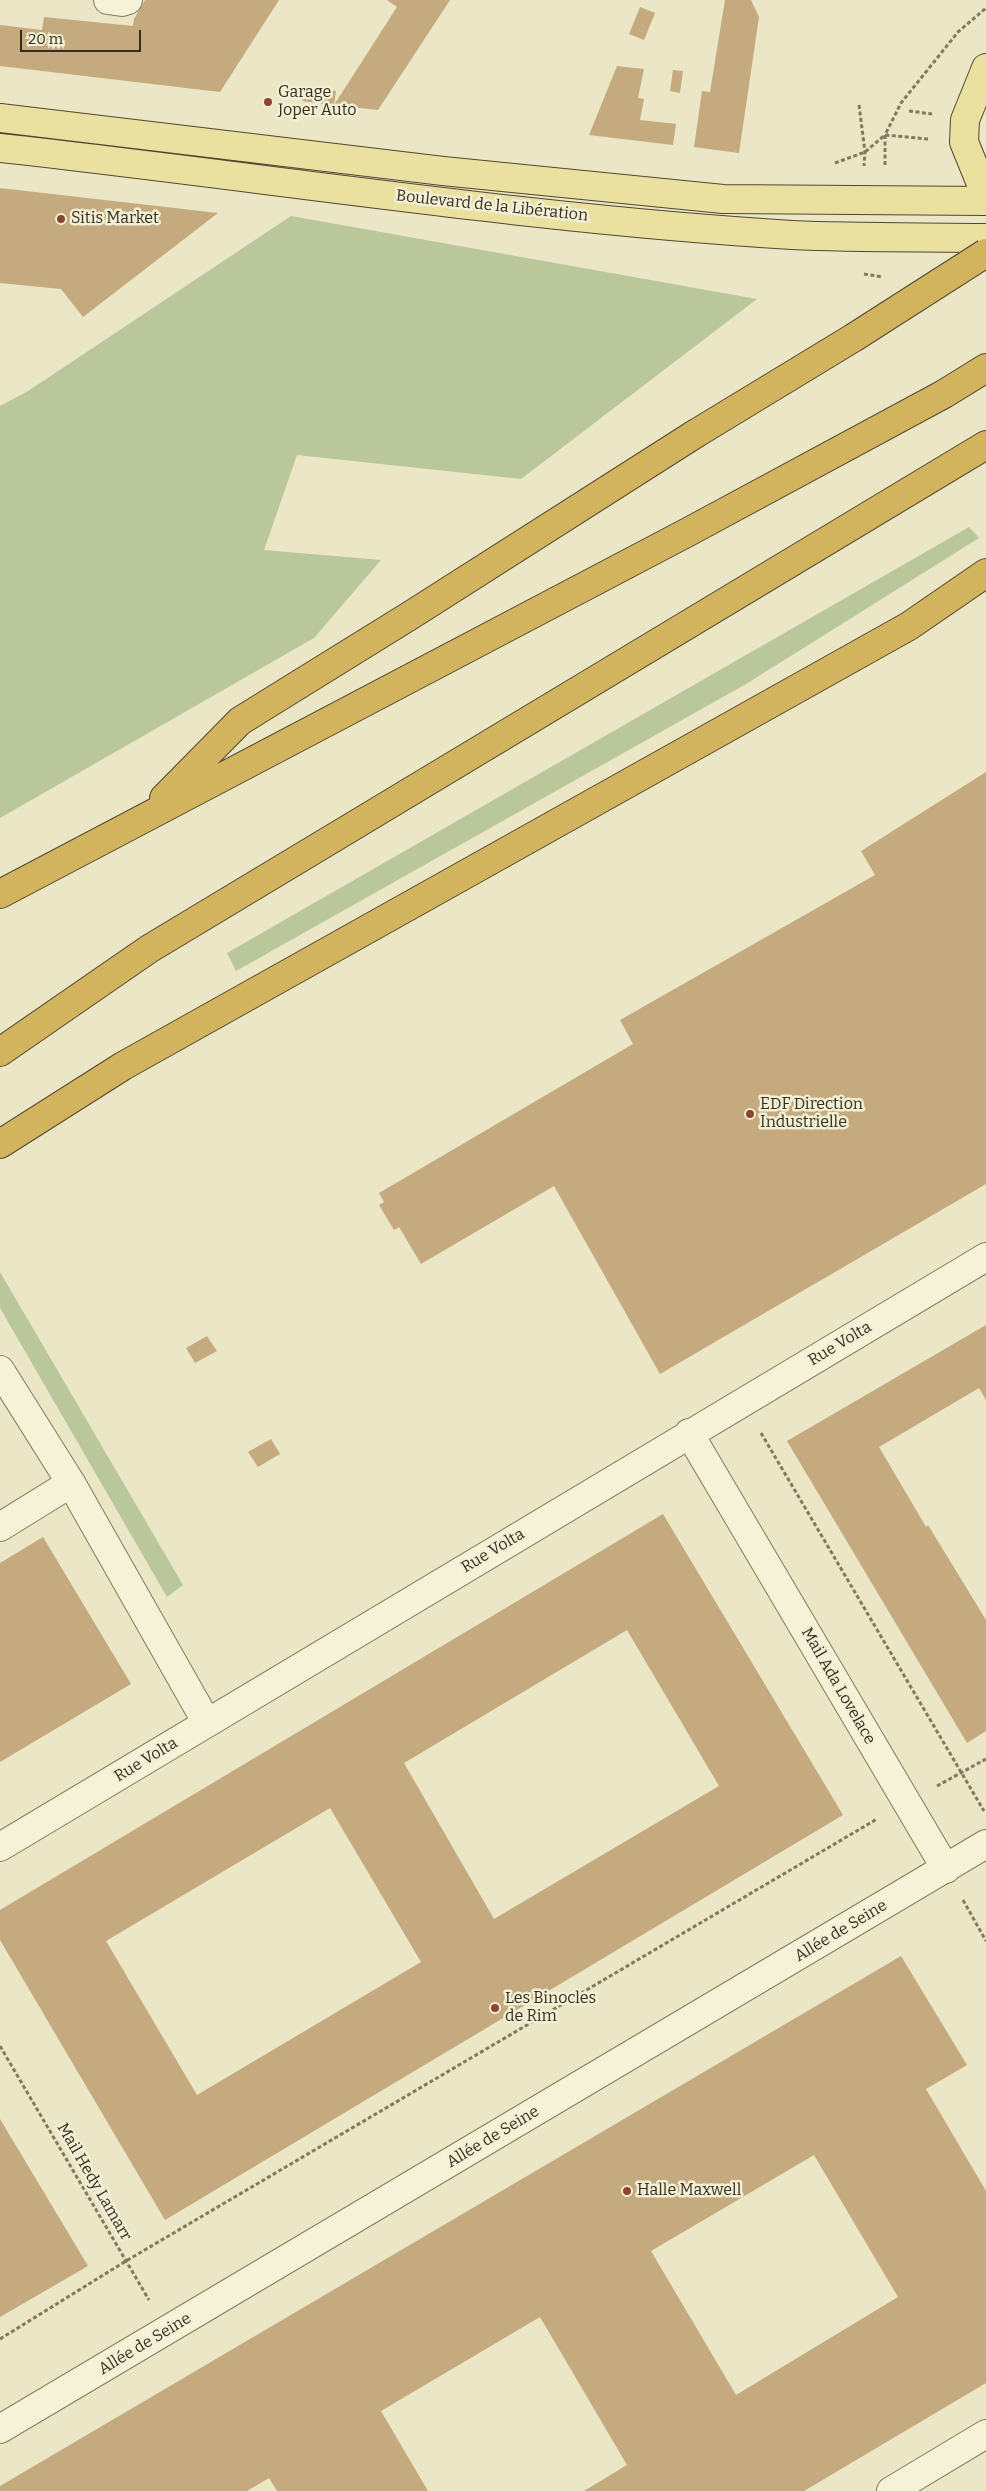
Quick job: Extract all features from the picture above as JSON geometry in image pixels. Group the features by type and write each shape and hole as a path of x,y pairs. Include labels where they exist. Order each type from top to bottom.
{"highway":[{"path":"146,817 240,721 411,616 695,434 853,338 986,252"},
{"path":"0,894 690,531 944,394 986,368"},
{"path":"0,1052 149,949 986,445"},
{"path":"0,1144 122,1066 909,626 986,573"}],"main road":[{"path":"986,68 965,120 964,142 986,196"},
{"name":"Boulevard de la Libération","path":"0,118 443,171 723,199 986,200"},
{"path":"166,167 169,138"},
{"name":"Boulevard de la Libération","path":"0,148 536,212 691,227 793,235 986,238"}],"street":[{"path":"108,0 122,2 128,0"},
{"name":"Rue Volta","path":"0,1847 690,1432 986,1257"},
{"path":"0,1370 71,1483 207,1723"},
{"name":"Mail Ada Lovelace","path":"690,1432 946,1869"},
{"path":"0,1527 71,1483"},
{"name":"Allée de Seine","path":"0,2429 986,1844"},
{"path":"891,2491 986,2434"}],"path":[{"path":"834,163 865,152 885,135 901,103 958,32 986,8"},
{"path":"859,105 865,152 863,199"},
{"path":"910,111 934,115"},
{"path":"885,135 885,171"},
{"path":"743,1402 986,1814"},
{"path":"0,2339 126,2261 906,1801 986,1759"},
{"path":"946,1869 986,1940"},
{"name":"Mail Hedy Lamarr","path":"0,2046 167,2330"}],"green space":[{"path":"291,216 757,299 521,479 297,455 264,550 381,560 314,638 0,818 0,406 28,391"},
{"path":"969,527 979,538 746,684 236,971 227,953"},
{"path":"0,1272 183,1585 167,1597 0,1308"}],"building":[{"path":"145,0 279,0 220,92 0,66 0,25 42,30 44,17 133,26 134,19"},
{"path":"387,0 450,0 378,110 334,105 397,7"},
{"path":"725,0 751,0 759,17 739,153 694,147 702,91 710,92"},
{"path":"640,7 655,13 644,40 629,34"},
{"path":"617,66 644,69 638,98 644,99 640,120 676,124 673,145 589,135"},
{"path":"673,70 683,71 680,93 670,91"},
{"path":"304,87 336,91 334,105 302,101"},
{"path":"0,188 218,213 83,317 61,289 0,283"},
{"name":"EDF Direction Industrielle","path":"986,772 986,1184 660,1374 554,1186 421,1264 399,1227 394,1230 379,1205 384,1202 379,1193 633,1044 620,1020 875,875 861,851"},
{"path":"986,1325 986,1400 979,1388 879,1447 926,1527 928,1525 986,1620 986,1731 967,1743 787,1441"},
{"path":"207,1336 217,1351 195,1363 186,1348"},
{"path":"271,1439 280,1454 258,1467 248,1452"},
{"path":"663,1514 843,1815 165,2220 0,1940 0,1910","holes":["627,1630 719,1786 494,1919 404,1763","330,1808 421,1962 197,2095 106,1941"]},
{"path":"43,1537 131,1684 0,1762 0,1563"},
{"path":"901,1956 967,2065 926,2089 986,2191 986,2383 804,2491 584,2491 627,2465 540,2317 381,2411 428,2491 277,2491 269,2478 247,2491 0,2491 0,2486","holes":["814,2155 898,2297 736,2395 651,2251"]},
{"path":"0,2119 88,2266 0,2317"}],"place":[{"name":"Garage Joper Auto","path":"268,102"},
{"name":"Sitis Market","path":"61,219"},
{"name":"EDF Direction Industrielle","path":"750,1114"},
{"name":"Les Binocles de Rim","path":"495,2008"},
{"name":"Halle Maxwell","path":"627,2191"}]}
